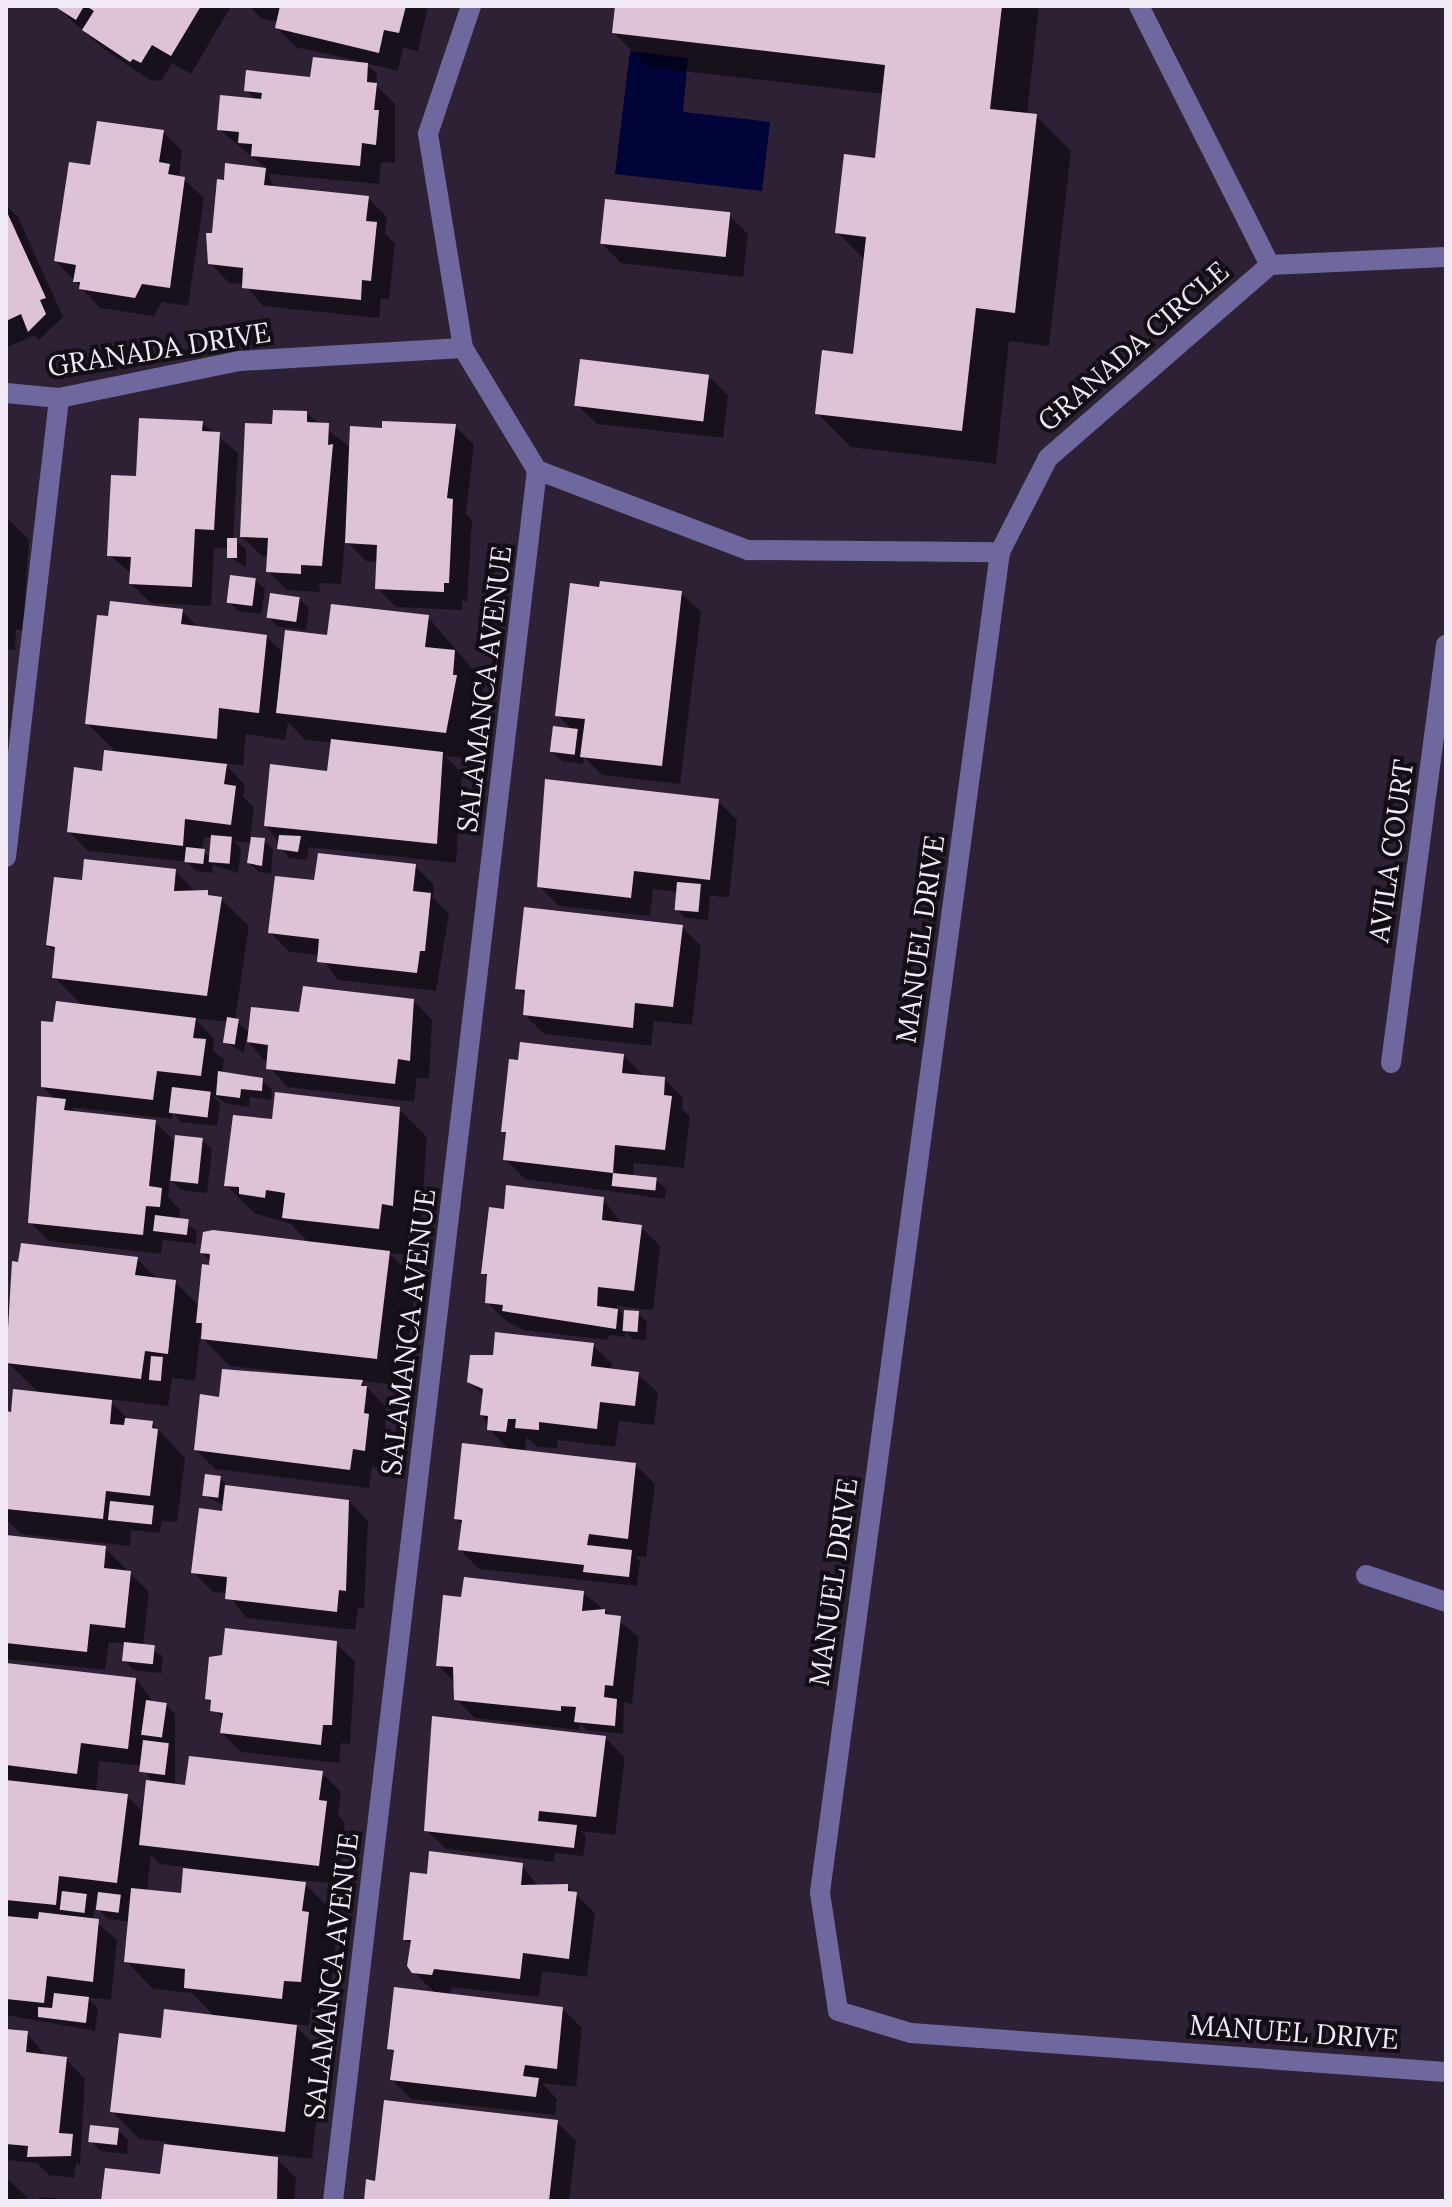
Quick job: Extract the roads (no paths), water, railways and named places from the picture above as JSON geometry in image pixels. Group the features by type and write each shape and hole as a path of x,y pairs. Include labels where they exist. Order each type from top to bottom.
{"street":[{"path":"471,6 428,134 463,348 537,470 748,550 1000,552"},
{"name":"GRANADA CIRCLE","path":"1000,552 1048,458 1270,265 1139,6"},
{"path":"1270,265 1446,257"},
{"name":"GRANADA DRIVE","path":"6,393 59,398 239,361 463,348"},
{"path":"6,857 59,398"},
{"name":"SALAMANCA AVENUE","path":"333,2201 537,470"},
{"name":"MANUEL DRIVE","path":"1000,552 820,1893 838,2011 911,2033 1446,2072"},
{"name":"AVILA COURT","path":"1391,1063 1446,645"},
{"path":"1366,1575 1446,1602"}]}
